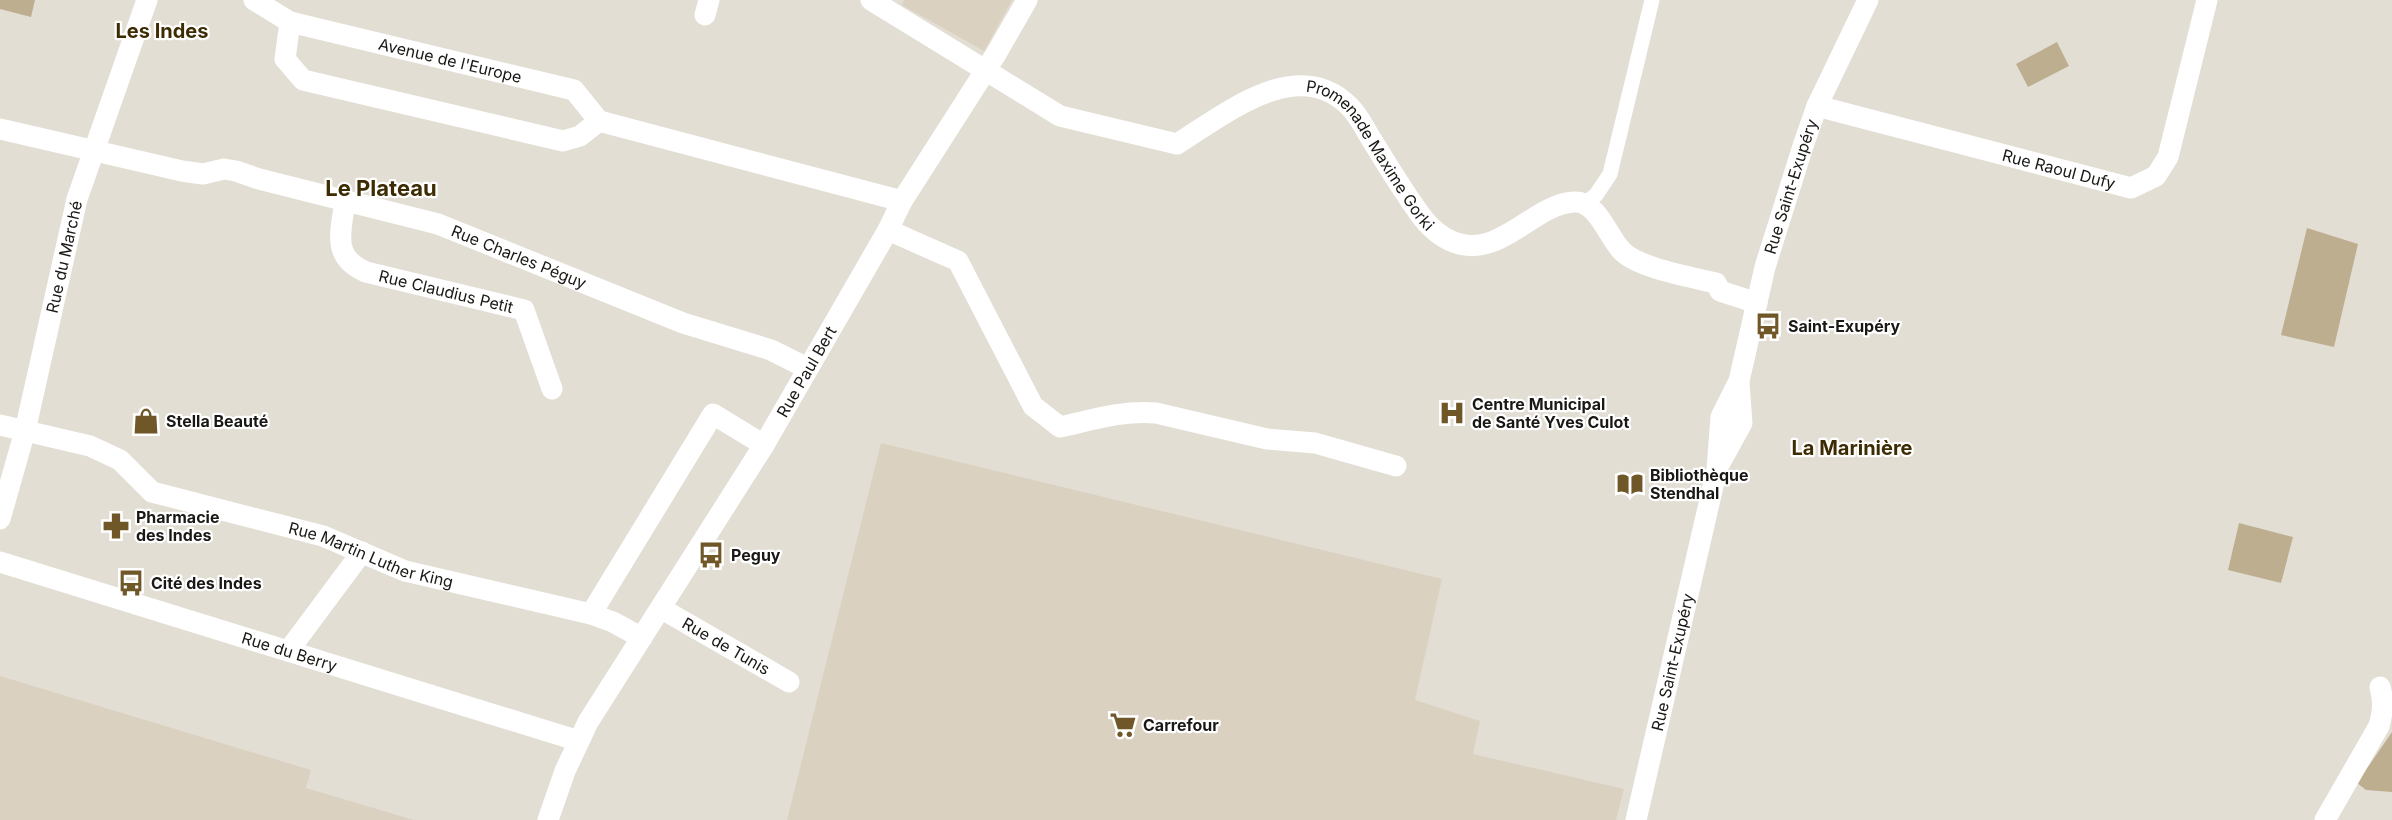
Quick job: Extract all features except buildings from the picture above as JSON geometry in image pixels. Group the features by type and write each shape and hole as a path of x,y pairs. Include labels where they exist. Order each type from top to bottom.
{"street":[{"name":"Rue du Marché","path":"0,519 25,431 77,199 147,0"},
{"name":"Avenue de l'Europe","path":"254,0 290,22 574,90 599,121"},
{"name":"Promenade Maxime Gorki","path":"871,0 1060,116 1177,144 1256,95 1289,86 1314,86 1335,93 1351,108 1389,169 1431,229 1451,241 1477,246 1497,240 1561,204 1575,201 1585,203"},
{"name":"Rue Paul Bert","path":"548,820 565,771 588,722 662,609 764,445 888,230 902,201 985,71 1027,0"},
{"path":"1652,0 1610,174 1596,195 1585,203 1594,211 1622,251 1635,261 1716,283 1720,291 1757,303"},
{"name":"Rue Saint-Exupéry","path":"1643,819 1717,469 1742,423 1739,381 1765,267 1817,106 1868,0"},
{"name":"Rue Raoul Dufy","path":"1817,106 2131,188 2156,176 2168,157 2207,0"},
{"path":"290,22 285,59 303,80 563,141 580,136 599,121 902,201"},
{"path":"0,129 94,150"},
{"name":"Rue Charles Péguy","path":"94,150 203,174 224,169 438,224 683,322 787,356 807,368"},
{"name":"Rue Claudius Petit","path":"345,201 341,241 343,254 352,266 366,272 524,310 552,390"},
{"path":"888,230 958,261 1033,406 1060,427 1139,411 1267,439 1315,443 1396,466"},
{"path":"591,614 713,414 764,445"},
{"path":"0,425 25,431"},
{"name":"Rue Martin Luther King","path":"25,431 90,446 106,453 120,460 152,492 323,536 405,571 591,614 613,622 642,638"},
{"path":"289,650 362,552"},
{"name":"Rue du Berry","path":"0,562 579,741"},
{"name":"Rue de Tunis","path":"662,609 789,682"},
{"path":"2325,820 2379,726 2383,714 2380,687"}],"shaded area":[{"path":"0,0 35,0 31,17 0,9"},
{"path":"904,0 1012,0 984,51 902,5"},
{"path":"2057,42 2069,66 2028,87 2016,64"},
{"path":"2307,228 2358,244 2334,347 2281,335"},
{"path":"881,443 1442,579 1415,700 1480,721 1473,754 1624,789 1616,820 787,820"},
{"path":"2239,523 2293,537 2281,583 2228,570"},
{"path":"0,676 311,770 306,788 414,820 0,820"},
{"path":"2392,732 2392,792 2366,790 2357,783"}],"place":[{"name":"Saint-Exupéry","path":"1768,326"},
{"name":"Centre Municipal de Santé Yves Culot","path":"1452,413"},
{"name":"Stella Beauté","path":"146,421"},
{"name":"Bibliothèque Stendhal","path":"1630,484"},
{"name":"Pharmacie des Indes","path":"116,526"},
{"name":"Peguy","path":"711,555"},
{"name":"Cité des Indes","path":"131,583"},
{"name":"Carrefour","path":"1123,725"}],"district":[{"name":"Les Indes","path":"162,31"},
{"name":"Le Plateau","path":"381,188"},
{"name":"La Marinière","path":"1852,448"}]}
